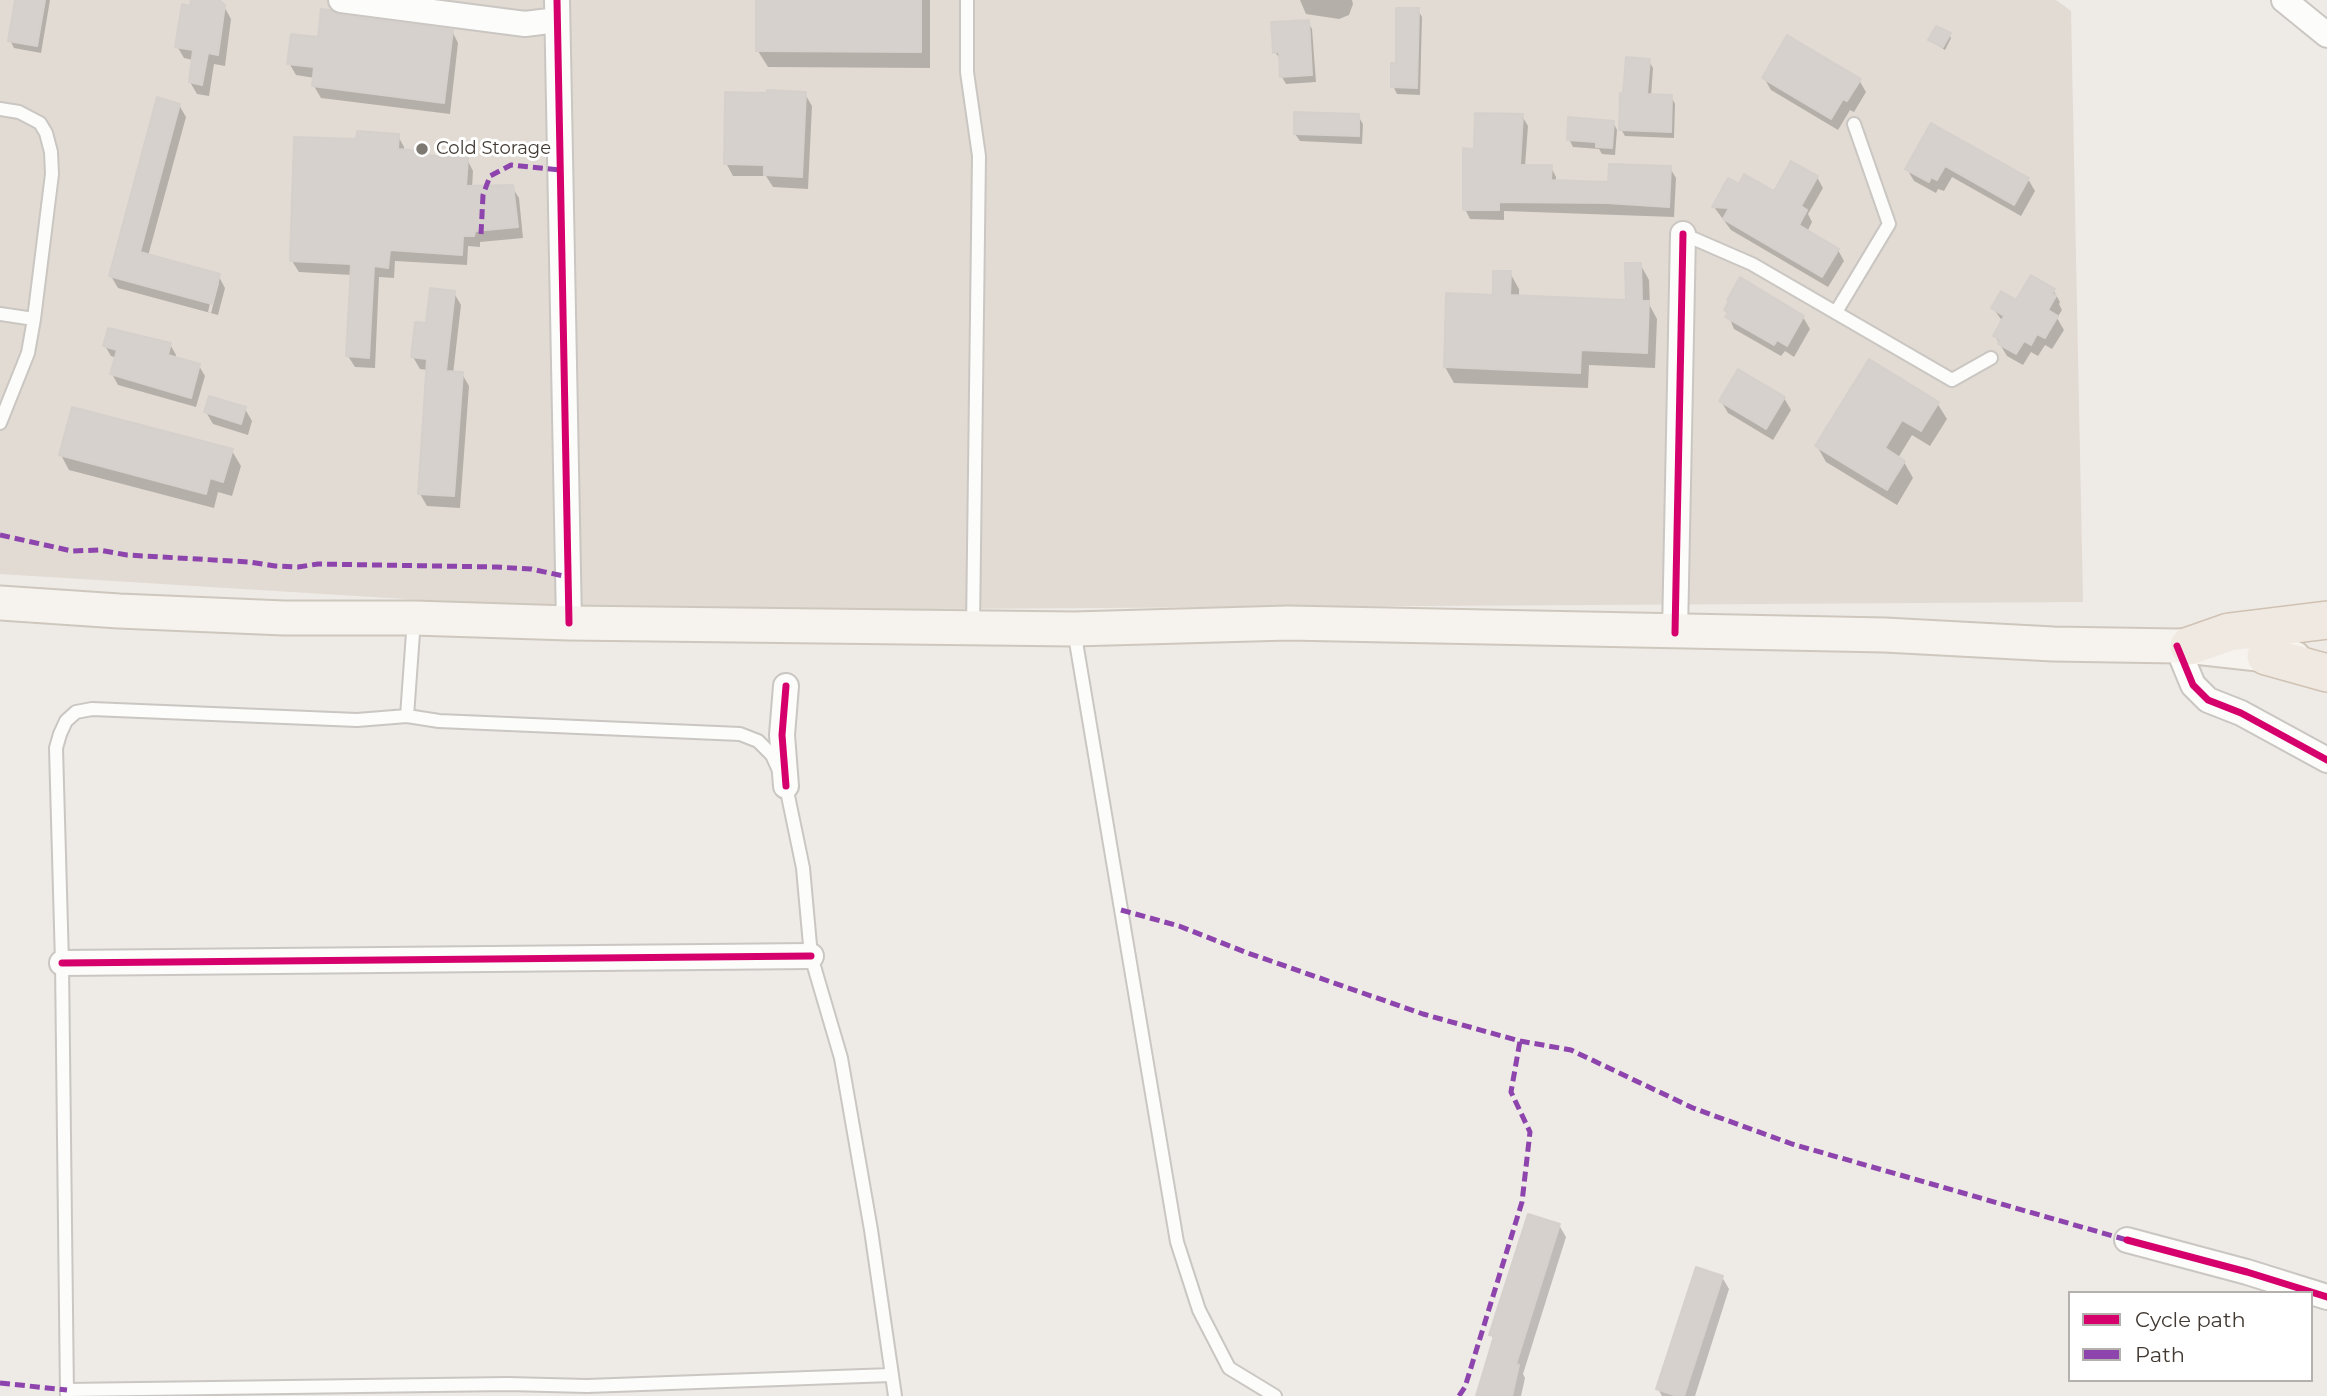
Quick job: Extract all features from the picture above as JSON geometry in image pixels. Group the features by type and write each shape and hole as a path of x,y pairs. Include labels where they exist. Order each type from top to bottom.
{"main road":[{"path":"0,603 284,618 414,618 569,623 1074,629 1288,623 1493,626 1675,633 1885,635 2053,644 2183,646 2266,639 2327,638"},
{"path":"2183,646 2229,632 2327,620"},
{"path":"2183,646 2327,661"},
{"path":"2266,656 2327,673"}],"street":[{"path":"341,0 525,24 558,10 569,623"},
{"path":"2284,0 2327,34"},
{"path":"1675,633 1683,234"},
{"path":"2183,646 2193,685 2208,700 2241,713 2327,760"},
{"path":"786,686 782,735 786,786"},
{"path":"62,963 811,956"},
{"path":"2127,1240 2308,1291"}],"lane":[{"path":"967,0 967,72 979,156 972,628"},
{"path":"0,109 19,112 40,123 47,133 52,174 28,353 0,423"},
{"path":"1836,312 1889,225 1854,124"},
{"path":"1683,234 1752,264 1952,380 1991,358"},
{"path":"0,314 34,319"},
{"path":"407,716 414,618"},
{"path":"1074,629 1177,1242 1199,1310 1229,1368 1275,1396"},
{"path":"891,1375 587,1386 482,1384 67,1393 62,963 56,748 66,721 76,712 92,709 357,720 407,716 439,721 740,734 758,741 772,755 786,786 803,868 811,956 841,1058 872,1230 895,1396"}],"shaded area":[{"path":"0,0 2056,0 2071,11 2083,602 600,611 0,574"}],"building":[{"path":"15,0 45,0 37,46 8,41"},
{"path":"191,0 219,0 225,5 218,55 208,53 202,85 189,82 193,50 175,47 182,4 190,6"},
{"path":"756,0 921,0 921,52 756,51"},
{"path":"1396,8 1419,8 1417,88 1391,87 1391,63 1396,63"},
{"path":"321,9 339,15 453,30 444,103 312,86 314,67 287,64 291,34 318,37"},
{"path":"1309,20 1312,75 1280,77 1279,52 1273,53 1271,22"},
{"path":"1936,26 1951,33 1943,47 1928,40"},
{"path":"1787,35 1861,79 1847,101 1843,99 1831,119 1762,78"},
{"path":"1626,57 1650,59 1647,94 1672,95 1671,132 1619,130 1620,93 1623,93"},
{"path":"767,90 806,92 802,177 764,175 764,165 724,164 725,92 767,93"},
{"path":"157,97 180,104 140,252 220,274 212,304 109,276"},
{"path":"1294,112 1359,114 1359,136 1294,134"},
{"path":"1475,113 1523,114 1520,165 1552,165 1551,180 1608,182 1609,164 1671,166 1669,207 1607,203 1499,202 1499,210 1463,210 1463,148 1474,149"},
{"path":"1568,117 1614,121 1612,148 1596,147 1596,142 1567,140"},
{"path":"1931,123 2029,178 2014,205 1945,166 1937,180 1931,177 1929,182 1905,169"},
{"path":"357,131 399,134 398,149 422,151 422,155 468,158 466,186 513,185 518,227 475,231 474,236 463,236 462,255 390,250 388,268 374,266 369,358 346,356 351,264 290,261 294,137 356,139"},
{"path":"1791,161 1818,176 1801,206 1807,210 1799,225 1839,249 1822,277 1723,219 1729,208 1712,207 1728,178 1739,184 1744,174 1774,191"},
{"path":"1625,263 1641,263 1642,301 1649,301 1647,353 1581,350 1580,373 1444,367 1446,293 1493,295 1493,271 1511,271 1510,295 1626,300"},
{"path":"2031,275 2055,289 2052,293 2056,296 2048,310 2058,316 2045,338 2037,334 2031,345 2024,341 2016,354 1998,344 2000,340 1993,336 2004,316 1991,308 2001,291 2016,300"},
{"path":"1740,277 1804,316 1787,346 1777,340 1774,345 1725,317 1728,313 1724,310 1729,301 1727,300"},
{"path":"430,288 455,291 446,371 463,372 454,496 418,494 427,359 411,357 415,322 426,323"},
{"path":"108,328 171,343 168,355 200,364 191,398 110,374 117,350 103,346"},
{"path":"1869,359 1939,402 1921,431 1902,420 1885,448 1905,461 1887,490 1815,446"},
{"path":"1738,369 1785,397 1766,429 1719,401"},
{"path":"209,396 246,407 241,424 204,412"},
{"path":"72,407 233,449 223,482 210,478 206,494 59,455"},
{"path":"1528,1214 1560,1224 1516,1364 1519,1365 1512,1396 1476,1396 1494,1336 1489,1335"},
{"path":"1696,1267 1723,1276 1684,1396 1677,1396 1656,1389"}],"marked path":[{"path":"481,234 483,195 490,176 511,165 560,170"},
{"path":"0,535 72,551 99,550 127,555 298,567 318,564 496,567 531,569 568,577"},
{"path":"1121,910 1179,926 1423,1014 1520,1041 1571,1050 1693,1108 1792,1144 2127,1240"},
{"path":"1459,1396 1465,1387 1522,1202 1530,1132 1511,1092 1520,1041"},
{"path":"0,1383 67,1390"}],"cycle path":[{"path":"557,0 569,623"},
{"path":"1675,633 1683,234"},
{"path":"2177,646 2193,685 2208,700 2241,713 2327,760"},
{"path":"786,686 782,735 786,786"},
{"path":"62,963 811,956"},
{"path":"2127,1240 2308,1291"},
{"path":"2313,1293 2327,1297"}],"place":[{"name":"Cold Storage","path":"422,149"}]}
